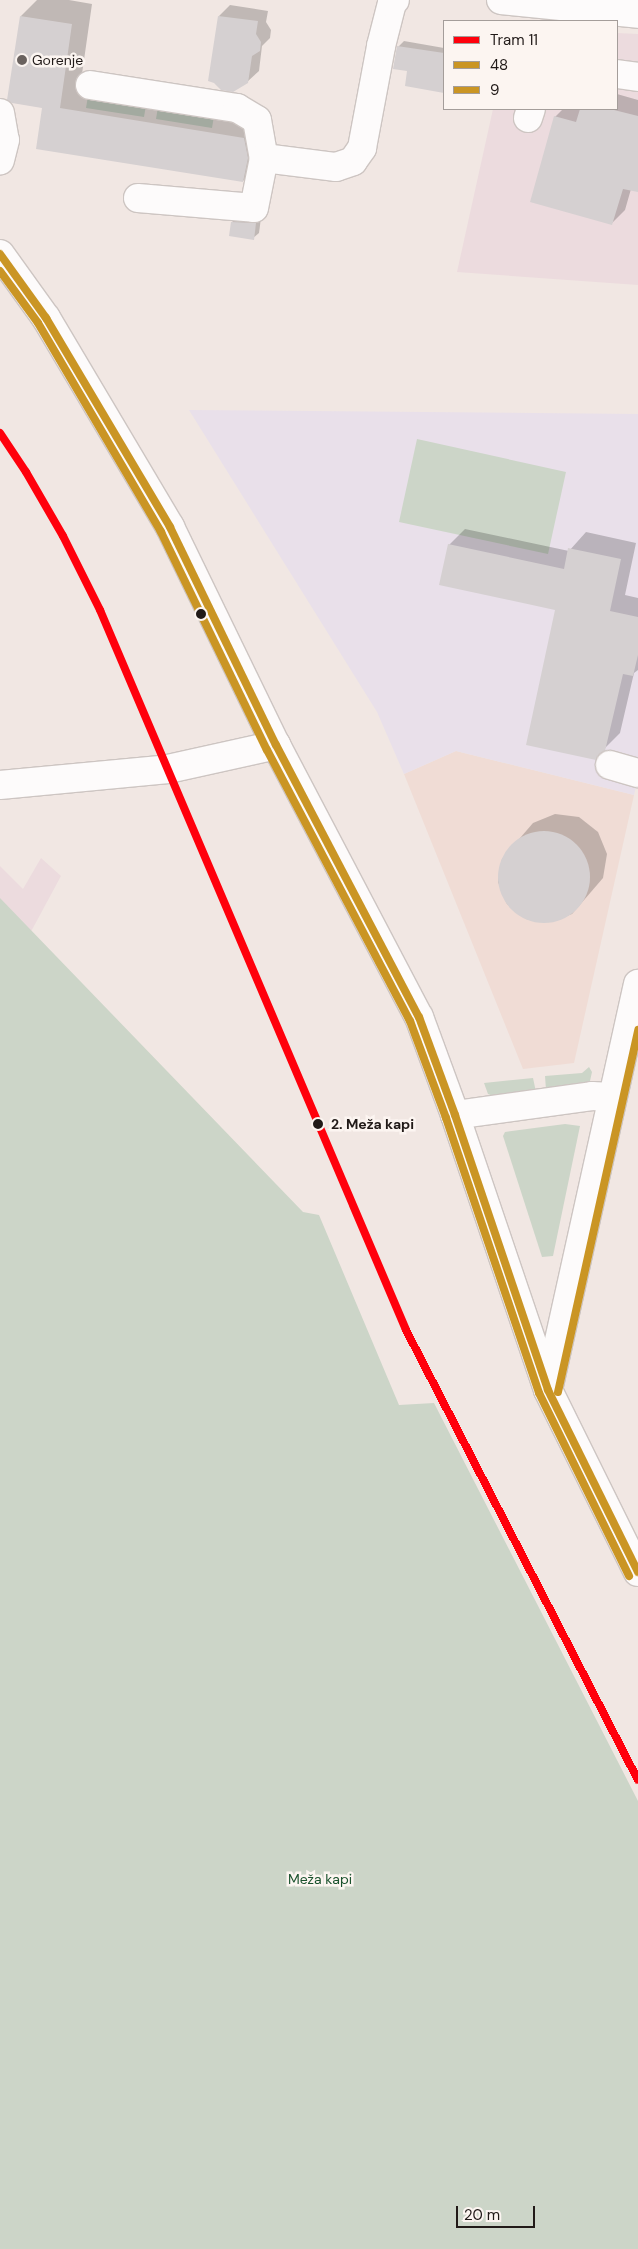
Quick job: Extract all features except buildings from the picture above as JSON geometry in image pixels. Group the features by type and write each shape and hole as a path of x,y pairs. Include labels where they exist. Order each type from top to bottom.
{"street":[{"path":"264,158 336,167 352,161 362,148 381,46 392,3 395,0"},
{"path":"501,0 609,16 638,14"},
{"path":"618,74 638,77"},
{"path":"90,85 236,108 257,120 264,158 254,208 138,198"},
{"path":"0,112 6,140 0,160"},
{"path":"0,254 46,318 170,526 276,745 419,1017 455,1115 548,1390 638,1572"},
{"path":"0,785 168,769 276,745"},
{"path":"610,765 638,772"},
{"path":"548,1390 612,1098 629,1065 638,984"},
{"path":"455,1115 592,1096 612,1098"}],"shaded area":[{"path":"618,33 638,34 638,285 457,272 493,110 618,110"},
{"path":"189,410 638,414 638,779 634,795 456,751 404,774 377,712"},
{"path":"456,751 634,795 574,1063 523,1069 404,774"},
{"path":"41,858 61,876 27,939 0,910 0,866 23,889"}],"green space":[{"path":"88,96 146,105 144,117 86,108"},
{"path":"158,107 214,116 212,128 156,119"},
{"path":"417,439 566,472 548,554 399,522"},
{"name":"Meža kapi","path":"0,898 303,1212 319,1215 399,1405 434,1403 638,1801 638,2249 0,2249"},
{"path":"589,1067 592,1072 590,1081 577,1086 546,1090 545,1076 582,1073"},
{"path":"533,1078 536,1092 493,1096 488,1094 484,1083"},
{"path":"565,1124 580,1126 553,1256 542,1257 503,1136 505,1132"}],"tram line":[{"name":"11","path":"0,433 26,472 63,536 100,610 406,1330 638,1780"}],"transit line":[{"name":"48","path":"0,254 46,318 170,527 276,745 419,1017 455,1115 548,1390 638,1572"},
{"name":"9","path":"0,271 38,323 161,532 267,750 410,1021 446,1118 539,1393 629,1576"},
{"name":"9","path":"558,1392 638,1030"}],"place":[{"name":"Gorenje","path":"22,60"},
{"name":"2. Meža kapi","path":"318,1124"}]}
